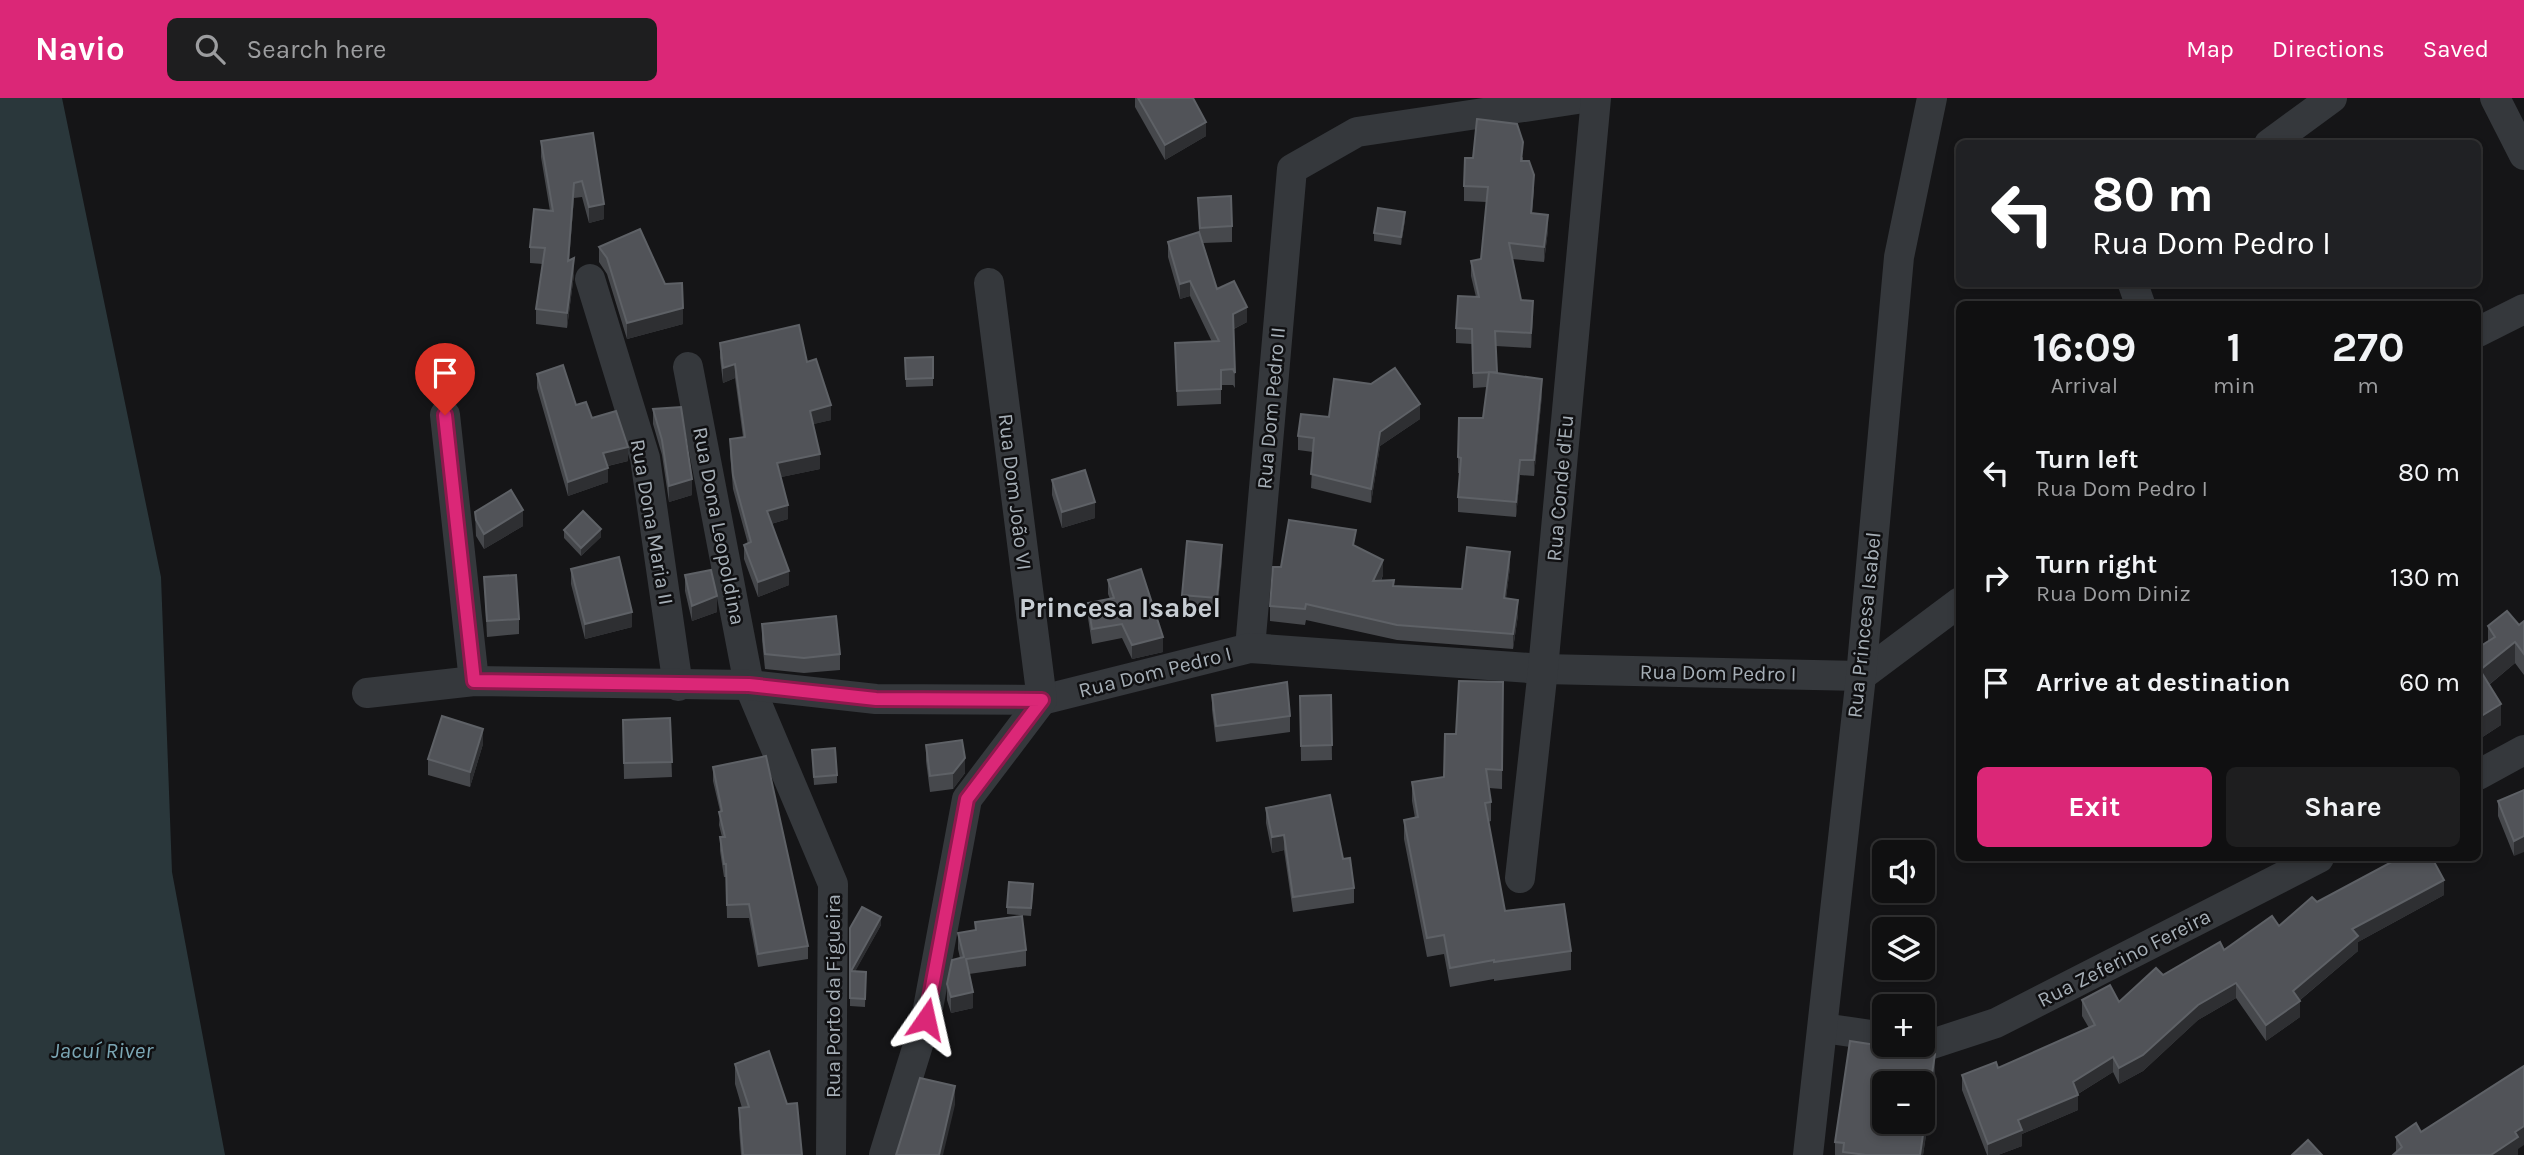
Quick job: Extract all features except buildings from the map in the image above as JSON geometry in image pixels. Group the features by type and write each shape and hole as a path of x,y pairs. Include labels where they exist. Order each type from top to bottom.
{"street":[{"name":"Rua Dom Pedro II","path":"1250,648 1292,169 1357,132 1584,98"},
{"name":"Rua Conde d'Eu","path":"1520,877 1543,669 1595,98"},
{"name":"Rua Princesa Isabel","path":"1808,1155 1861,676 1899,257 1932,98"},
{"path":"2274,140 2332,98"},
{"path":"2495,98 2524,155"},
{"name":"Rua Dona Maria II","path":"590,279 645,458 678,686"},
{"name":"Rua Dom João VI","path":"989,283 1042,700"},
{"path":"2481,330 2524,309"},
{"name":"Rua Dona Leopoldina","path":"688,368 749,685"},
{"path":"445,415 474,681"},
{"path":"1861,676 1956,605"},
{"name":"Rua Dom Pedro I","path":"367,693 474,681 749,685 876,699 1042,700 1250,648 1543,669 1861,676"},
{"name":"Rua Porto da Figueira","path":"749,685 833,884 831,1155"},
{"path":"884,1155 926,1019 967,799 1042,700"},
{"path":"2481,773 2524,750"},
{"name":"Rua Zeferino Fereira","path":"1935,1043 1996,1023 2313,861"},
{"path":"1823,1028 1872,1035"}],"water":[{"name":"Jacuí River","path":"0,98 62,98 161,577 172,872 225,1155 0,1155"}],"district":[{"name":"Princesa Isabel","path":"1120,607"}],"route":[{"path":"445,415 474,681 749,685 876,699 1042,700 967,799 926,1019"}]}
